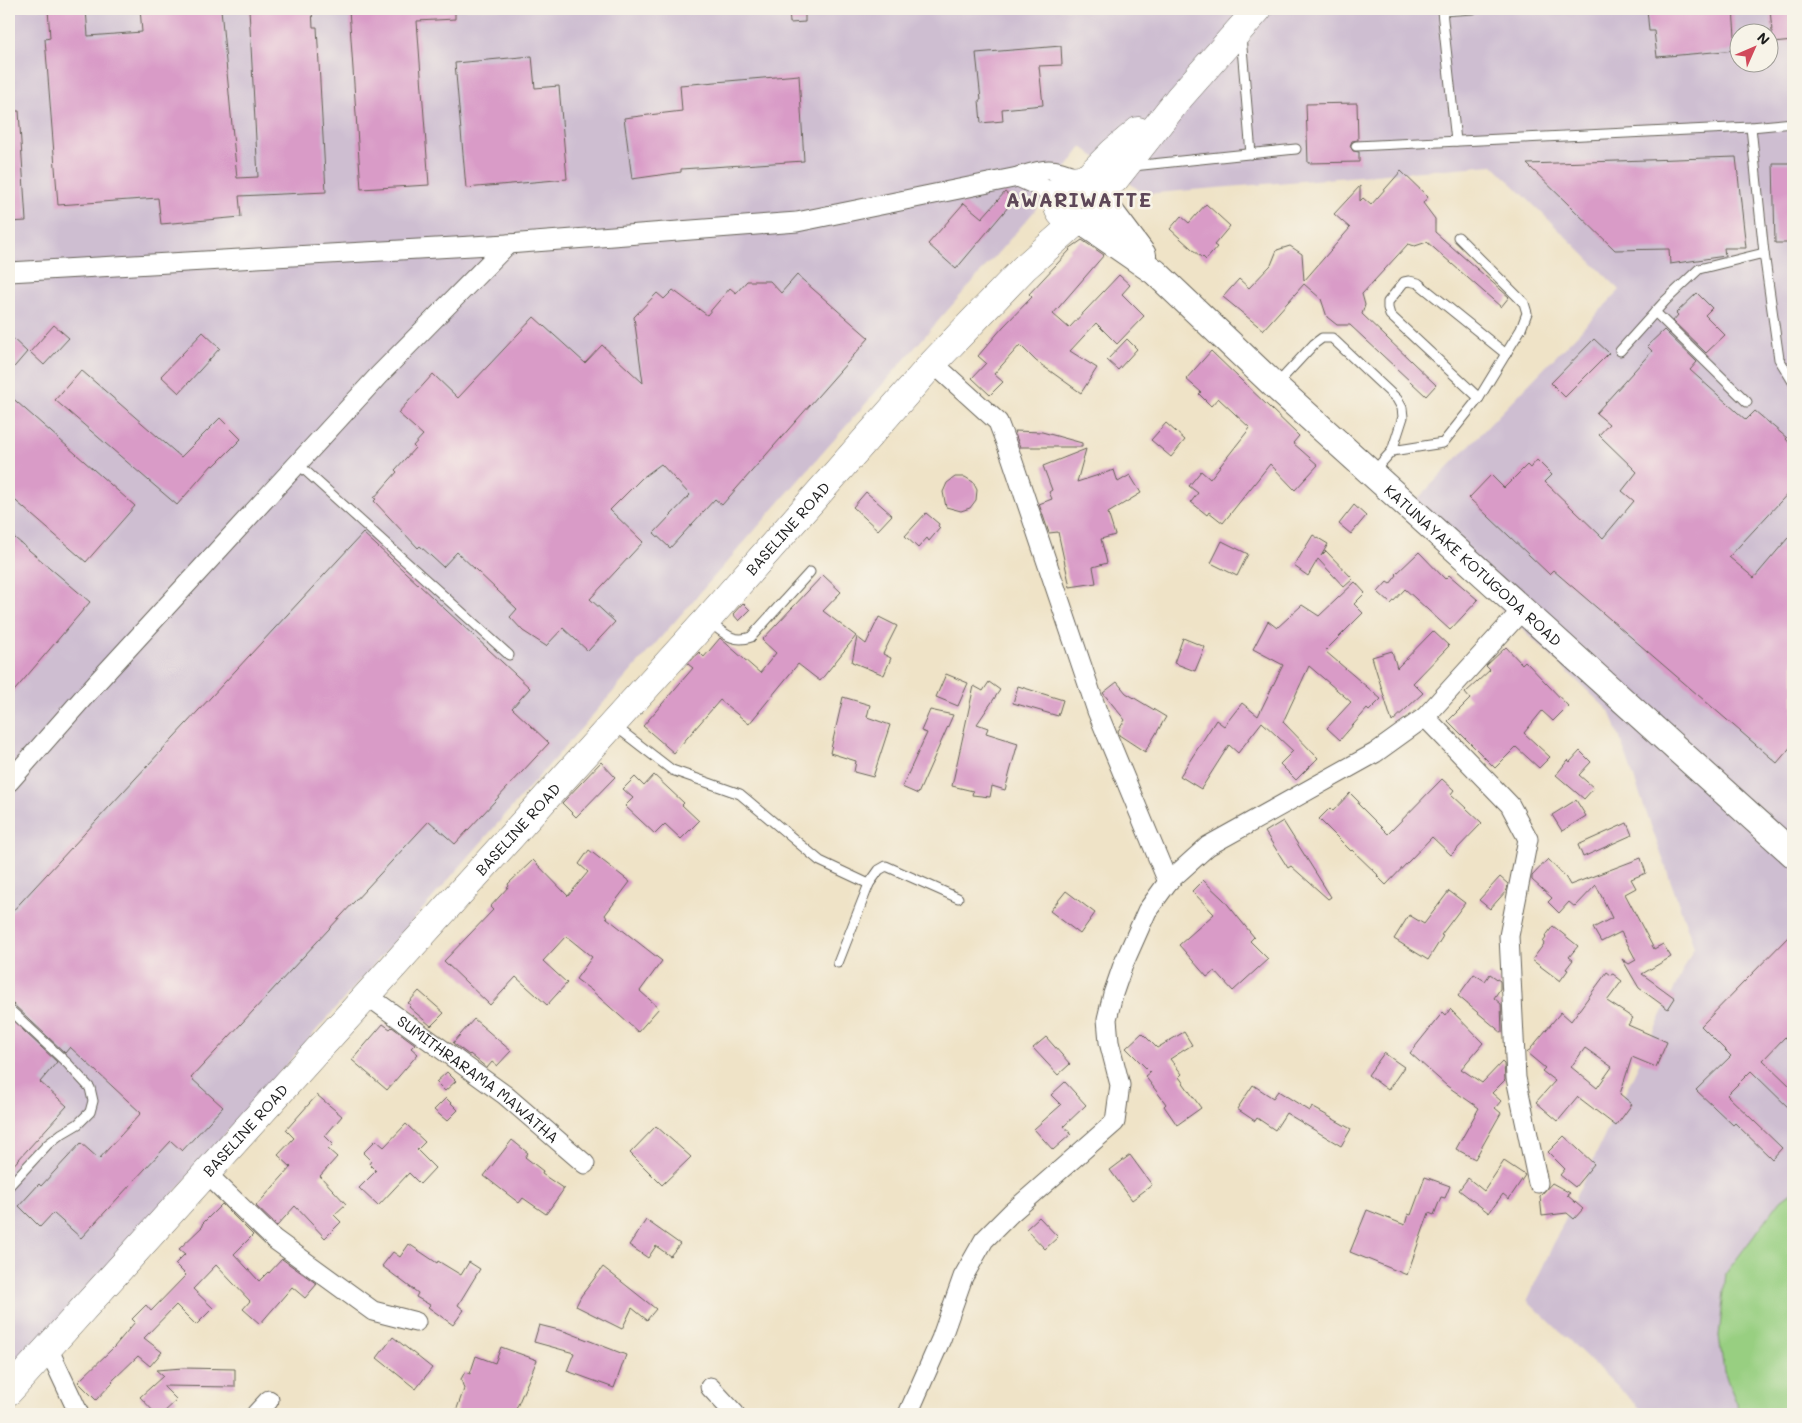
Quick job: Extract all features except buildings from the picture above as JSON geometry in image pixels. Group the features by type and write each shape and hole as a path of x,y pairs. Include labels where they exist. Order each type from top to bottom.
{"main road":[{"name":"BASELINE ROAD","path":"1080,200 1115,179 1180,97 1249,19"},
{"name":"BASELINE ROAD","path":"9,1391 706,621 933,363 1024,268 1080,200 1113,152 1180,97"},
{"name":"KATUNAYAKE KOTUGODA ROAD","path":"1080,200 1275,386 1793,854"}],"street":[{"path":"9,272 508,244 797,222 1050,169 1062,171 1080,200"},
{"path":"1018,177 1080,200"},
{"path":"9,782 98,681 379,375 508,244"},
{"path":"933,363 998,422 1097,711 1168,882"},
{"path":"908,1414 941,1339 964,1277 984,1240 1011,1213 1115,1122 1120,1085 1109,1042 1107,1020 1123,964 1147,911 1168,882 1208,846 1375,753 1425,717 1523,609"},
{"path":"1425,717 1510,805 1528,839 1509,936 1516,1078 1538,1183"},
{"name":"SUMITHRARAMA MAWATHA","path":"368,996 505,1095 585,1164"},
{"path":"206,1173 274,1239 373,1311 416,1322"},
{"path":"48,1348 80,1414"},
{"path":"710,1387 735,1414"},
{"path":"256,1414 269,1400"}],"lane":[{"path":"1456,141 1442,10 1473,9"},
{"path":"1249,19 1251,154"},
{"path":"1356,146 1751,127 1793,123"},
{"path":"1751,127 1764,253 1779,360 1793,382"},
{"path":"1125,167 1296,149"},
{"path":"1392,451 1443,443 1479,398 1506,354 1527,313 1524,303 1458,237"},
{"path":"1620,351 1655,312 1700,269 1764,253"},
{"path":"1479,398 1390,315 1388,302 1404,282 1418,283 1506,354"},
{"path":"1655,312 1747,402"},
{"path":"1275,386 1314,344 1322,338 1332,338 1397,399 1402,408 1403,417 1392,451 1373,473"},
{"path":"298,464 509,655"},
{"path":"706,621 731,637 741,640 751,636 810,572"},
{"path":"613,724 672,770 740,794 820,861 869,884"},
{"path":"838,963 869,884 879,870 886,866 958,898"},
{"path":"9,1009 74,1070 90,1088 93,1101 90,1112 78,1124 48,1144 9,1186"}],"shaded area":[{"path":"9,9 1793,9 1793,1414 1646,1414 1527,1300 1694,947 1611,713 1402,515 1620,290 1493,165 1144,194 1082,147 1032,214 9,1381"}],"green space":[{"path":"1793,1191 1793,1414 1741,1414 1724,1372 1719,1336 1726,1273 1781,1200"}],"district":[{"name":"AWARIWATTE","path":"1079,199"}]}
